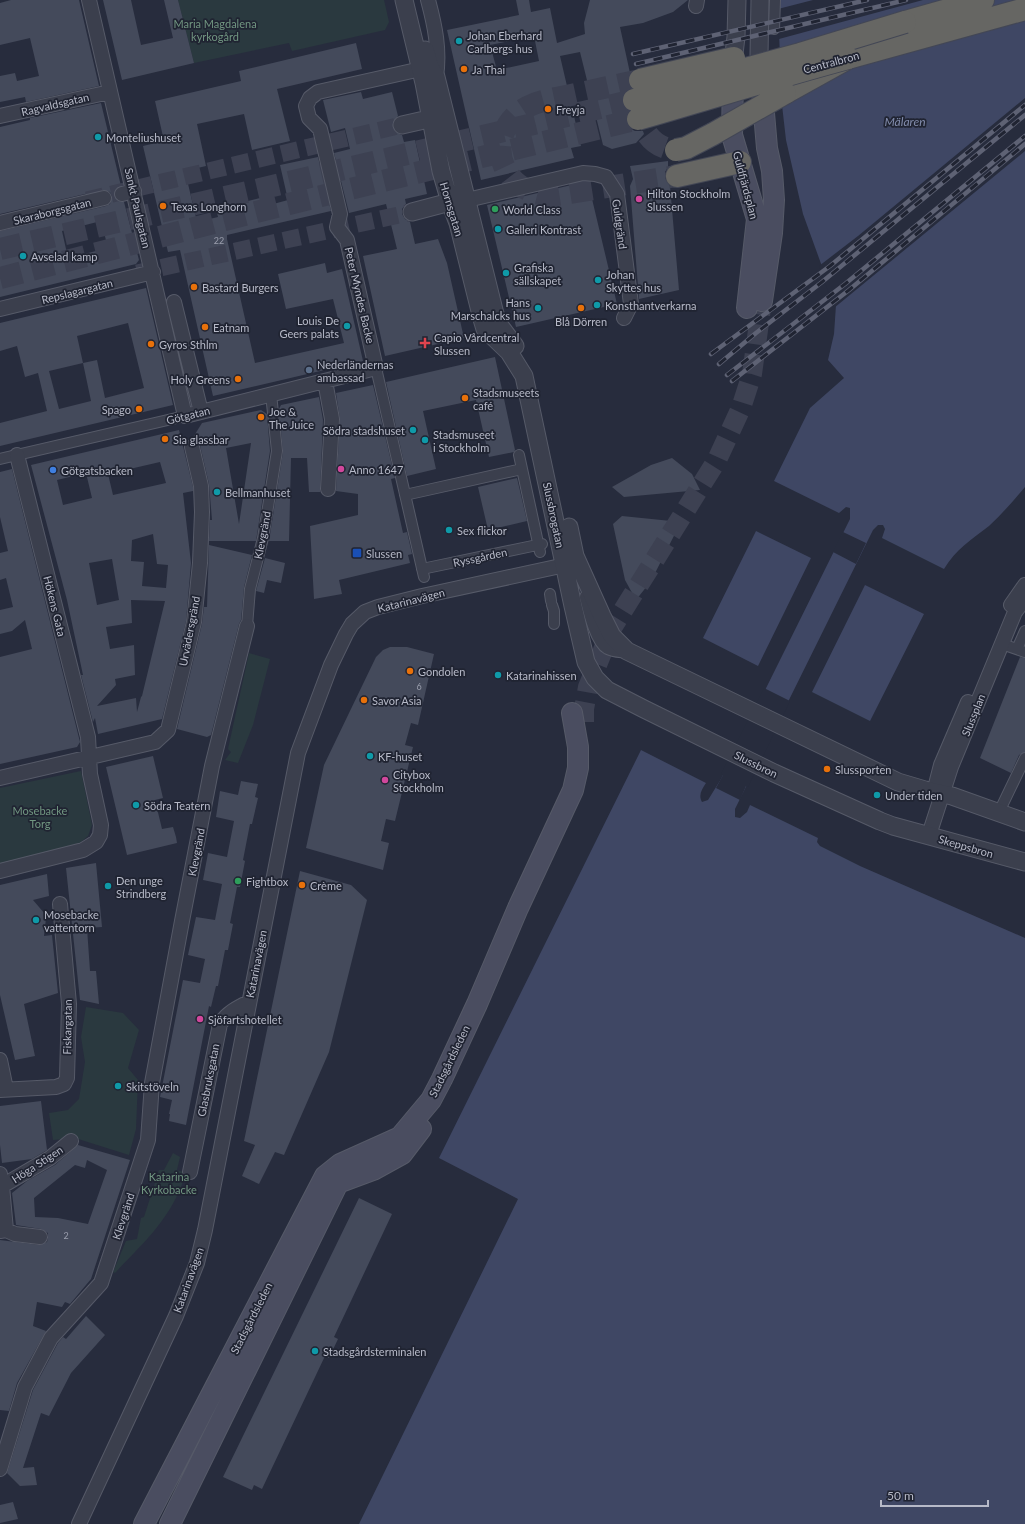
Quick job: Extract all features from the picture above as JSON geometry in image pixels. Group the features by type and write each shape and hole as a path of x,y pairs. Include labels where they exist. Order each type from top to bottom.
{"highway":[{"path":"638,95 798,42 905,22 983,0"},
{"name":"Centralbron","path":"638,95 701,101 760,82 1025,9"},
{"path":"676,150 686,148 713,134 848,58"},
{"path":"638,95 658,77 733,62"},
{"path":"677,176 740,162"}],"main road":[{"path":"733,62 759,55"},
{"name":"Guldfjärdsplan","path":"733,62 732,135 757,219 754,304 772,233 774,200 772,171 767,148 759,55"},
{"path":"740,162 767,148"},
{"name":"Stadsgårdsleden","path":"144,1524 325,1176 340,1164 400,1137 430,1100 442,1079 572,790 578,768 578,717 590,752 589,769 580,794 523,912 444,1094 422,1128 402,1154 373,1170 338,1183 170,1524"}],"street":[{"name":"Sankt Paulsgatan","path":"90,0 110,92 128,192 153,272 186,416"},
{"name":"Hornsgatan","path":"404,0 429,71"},
{"name":"Hornsgatan","path":"412,0 438,117 441,171 458,223 485,329 506,343"},
{"name":"Hornsgatan","path":"428,0 438,47 438,63 429,71"},
{"path":"733,62 736,37 737,0"},
{"path":"759,55 760,0"},
{"path":"774,29 775,0"},
{"name":"Peter Myndes Backe","path":"401,480 347,240 337,227 340,214 320,129 309,118 306,106 310,98 318,92 429,71"},
{"name":"Ragvaldsgatan","path":"0,116 110,92"},
{"name":"Hornsgatan","path":"438,117 460,174 495,314 506,343"},
{"path":"402,125 438,117"},
{"name":"Guldgränd","path":"467,200 583,173 606,177 617,194 631,304 624,318"},
{"path":"412,212 450,202 455,194 460,174"},
{"name":"Skaraborgsgatan","path":"0,223 104,198"},
{"name":"Repslagargatan","path":"0,309 153,272"},
{"path":"174,302 201,412"},
{"name":"Slussbrogatan","path":"506,343 525,358 531,368 537,385 570,560 586,662 595,678 607,690"},
{"name":"Götgatan","path":"0,459 186,416 376,368"},
{"path":"324,381 332,419 328,489"},
{"name":"Klevgränd","path":"0,1469 25,1387 48,1343 102,1283 148,1140 152,1083 182,921 212,766 247,626 250,589 263,538 276,451 271,394"},
{"name":"Urvädersgränd","path":"89,757 155,742 168,730 194,622 200,563 202,512 201,486 192,447"},
{"name":"Ryssgården","path":"401,480 422,573 540,546 519,454"},
{"name":"Hökens Gata","path":"17,455 88,737 89,757"},
{"path":"405,495 467,478 522,468"},
{"name":"Slussbrogatan","path":"570,560 612,636 627,651 898,782 934,792"},
{"name":"Katarinavägen","path":"79,1524 176,1316 197,1263 205,1230 298,753 331,664 346,634 352,624 365,612 378,607 570,560"},
{"name":"Slussplan","path":"929,835 934,792 941,764 1008,608 1025,585"},
{"name":"Slussplan","path":"934,792 951,767 1015,612 1025,599"},
{"path":"554,604 554,624"},
{"path":"1002,644 1021,650 1025,631"},
{"name":"Slussbron","path":"607,690 774,773 880,821 907,830"},
{"path":"0,778 89,757 91,778 101,825 100,835 96,842 83,850 0,871"},
{"path":"999,812 1025,758"},
{"path":"934,792 952,796 1025,822"},
{"name":"Skeppsbron","path":"907,830 1025,862"},
{"name":"Fiskargatan","path":"3,1090 56,1087 64,1084 67,1078 69,1004 60,904"},
{"name":"Glasbruksgatan","path":"190,1172 220,1024 224,1018 235,1009 249,1002"},
{"path":"0,1060 3,1090"},
{"name":"Höga Stigen","path":"1,1180 50,1158 71,1141"},
{"path":"1,1180 3,1231 40,1237"}],"green space":[{"name":"Maria Magdalena kyrkogård","path":"178,0 384,0 389,22 385,30 292,51 289,43 194,63"},
{"path":"249,653 270,659 253,725 238,763 225,760 231,752 228,749"},
{"name":"Mosebacke Torg","path":"81,771 92,825 88,836 80,843 0,864 0,788"},
{"path":"86,1007 123,1013 139,1030 128,1068 138,1080 136,1129 129,1155 75,1138 53,1140 49,1113 68,1110 79,1099 85,1062 81,1037"},
{"name":"Katarina Kyrkobacke","path":"173,1153 180,1157 177,1170 186,1173 180,1189 166,1216 157,1228 115,1273 113,1272 126,1241 137,1239 141,1218 144,1217 159,1170 164,1170"}],"water":[{"name":"Mälaren","path":"779,0 1025,0 1025,487 989,526 959,550 944,569 882,538 885,529 883,525 878,525 873,530 735,809 735,817 740,818 747,812 750,805 818,838 817,842 820,846 860,866 1025,938 1025,1524 359,1524 518,1199 439,1158 641,750 706,783 700,797 702,802 708,800 721,779 850,519 850,508 846,507 839,513 774,481 810,408 844,378 828,360 834,334 836,305 803,214 786,140 782,105 778,9"},
{"path":"756,531 811,558 758,666 703,638"},
{"path":"865,585 924,614 870,721 812,692"}],"pier":[{"path":"813,0 923,0 779,39 778,9"},
{"path":"1025,98 1025,151 834,308 819,266 858,236"},
{"path":"843,532 866,543 856,564 833,552"},
{"path":"764,688 790,701 748,787 746,786 740,800 716,788 723,775 721,774"}],"building":[{"path":"11,0 79,0 99,86 26,102 25,97 0,102 0,76 15,73 17,81 39,76 30,38 0,45 0,3"},
{"path":"103,0 131,0 141,45 173,38 164,0 178,0 194,63 122,80"},
{"path":"516,0 529,0 531,12 550,8 557,43 585,34 584,23 590,0 688,0 673,12 643,23 620,27 630,73 628,82 631,88 625,92 622,97 622,103 625,109 629,111 626,116 626,122 629,128 635,131 643,131 644,134 636,143 612,149 603,145 580,52 560,56 581,146 571,148 574,158 481,180 447,30 519,15","holes":["534,36 539,61 497,70 490,45"]},
{"path":"356,43 362,69 277,89 290,141 252,150 244,114 197,124 206,166 185,171 197,222 218,217 216,209 264,197 266,206 288,200 280,165 318,157 331,211 227,235 227,239 255,363 344,343 333,299 286,309 278,274 325,263 327,273 342,269 363,361 213,396 180,250 168,252 143,146 164,141 155,101 241,81 239,71"},
{"path":"361,92 363,99 392,92 398,116 393,122 392,128 395,132 402,135 404,142 415,140 427,194 405,199 406,204 402,209 402,214 405,219 410,222 415,244 438,239 447,263 464,338 385,356 363,256 397,249 386,204 349,213 334,153 350,149 345,128 331,132 323,100"},
{"path":"101,103 121,186 116,188 114,196 116,200 124,202 139,260 136,264 0,297 0,231 106,206 110,204 112,196 110,192 102,190 0,214 0,127 30,120 30,118","holes":["101,221 108,248 68,258 62,231"]},
{"path":"668,161 665,178 670,186 679,290 639,299 630,186 633,179 630,166"},
{"path":"588,182 617,304 516,327 487,205"},
{"path":"146,288 173,405 0,446 0,423 47,411 38,373 25,377 17,346 0,351 0,323","holes":["128,323 144,388 105,398 97,360 83,363 77,336","83,363 91,401 59,409 49,371"]},
{"name":"Södra stadshuset","path":"495,357 515,450 514,452 489,457 476,400 423,411 436,469 407,476 386,382"},
{"path":"373,385 395,478 391,479 403,533 407,532 412,554 408,555 410,563 339,580 342,594 314,599 310,526 358,515 358,494 336,491 340,419 336,393"},
{"path":"319,397 323,420 320,492 309,492 307,458 291,458 289,541 269,541 283,452 279,409 281,405"},
{"path":"261,410 267,414 270,451 256,541 209,541 210,520 212,520 209,484 200,445 198,441 192,439 202,423","holes":["251,443 239,524 226,448"]},
{"path":"179,430 193,487 193,491 183,493 191,563 186,621 162,719 98,734 95,718 93,722 81,675 83,675 67,600 31,465","holes":["160,462 166,483 113,495 108,474","86,473 92,498 63,505 57,480","153,534 157,564 168,565 166,588 142,586 144,562 131,561 132,540","112,559 119,600 97,605 89,563","131,600 165,601 137,712 136,698 97,706 116,685 115,679 135,675 134,645 110,649 106,627 132,623"]},
{"path":"672,458 692,474 700,490 624,497 612,487 651,465"},
{"path":"12,469 80,742 77,747 0,764 0,657 32,649 25,620 12,631 0,634 0,610 13,607 6,578 0,580 0,553 8,551 0,517 0,472"},
{"path":"517,478 527,521 488,530 478,487"},
{"path":"622,516 681,522 651,581 636,600 625,580 613,524"},
{"path":"209,545 252,555 244,587 241,620 211,735 207,737 177,729 202,624 204,607 207,607"},
{"path":"265,558 285,563 281,583 267,580 264,593 256,591"},
{"name":"KF-huset","path":"390,647 407,647 434,654 418,725 411,723 405,745 413,747 395,821 386,819 381,841 389,843 383,870 306,848 324,765 376,657 383,650"},
{"path":"1020,657 1025,658 1025,752 1019,755 1011,773 980,758"},
{"name":"Södra Teatern","path":"153,756 163,798 155,800 162,829 173,827 177,843 127,855 106,767"},
{"path":"241,781 258,784 255,797 258,798 252,824 250,824 243,860 245,861 240,887 237,887 230,923 233,924 228,950 225,950 218,986 216,986 211,1007 209,1006 186,1125 169,1121 172,1100 160,1097 183,980 200,983 205,959 188,955 196,917 215,920 222,884 203,880 208,853 227,857 234,821 216,817 220,791 238,795"},
{"path":"96,863 102,927 87,928 90,971 96,971 99,1004 80,1000 66,868"},
{"path":"300,871 351,885 367,900 329,1052 284,1155 275,1152 259,1184 242,1176 255,1145 244,1141"},
{"path":"47,874 49,896 33,900 45,914 44,936 52,935 58,993 24,1004 35,1056 15,1060 0,995 0,885"},
{"path":"41,1101 47,1150 32,1159 2,1163 0,1145 0,1106"},
{"path":"78,1145 130,1160 91,1279 70,1304 65,1302 62,1307 37,1302 33,1326 46,1331 17,1383 9,1411 0,1410 0,1240 39,1245 47,1242 48,1233 41,1229 16,1225 12,1193 27,1181 55,1165","holes":["87,1160 107,1170 88,1224 58,1218 35,1217 34,1198 75,1165 85,1168"]},
{"name":"Stadsgårdsterminalen","path":"359,1198 392,1214 334,1337 338,1339 329,1358 325,1356 262,1489 254,1485 252,1490 223,1477"},
{"path":"86,1316 105,1335 71,1373 49,1416 41,1413 23,1468 34,1467 37,1485 20,1486 7,1473 33,1390 58,1343 63,1337 66,1339"},
{"path":"13,1502 18,1519 0,1523 0,1505"}],"tunnel":[{"path":"640,80 549,100 527,107 513,118 504,132 500,149 504,166 512,179 522,187 535,193 550,196 677,176"},
{"path":"0,249 634,100"},
{"path":"636,104 640,121 653,141 659,145 676,150"},
{"path":"0,278 268,209 638,119"},
{"path":"87,200 402,125"},
{"path":"137,273 412,212"},
{"path":"584,722 584,709 588,687 612,628 717,460 741,408 752,374 762,301"}],"railway":[{"path":"633,54 867,0"},
{"path":"636,64 906,0"},
{"path":"711,354 830,266 1025,105"},
{"path":"719,364 756,333 822,282 1025,115"},
{"path":"727,375 845,284 1025,136"},
{"path":"732,381 849,290 1025,144"}],"place":[{"name":"Johan Eberhard Carlbergs hus","path":"459,41"},
{"name":"Ja Thai","path":"464,69"},
{"name":"Freyja","path":"548,109"},
{"name":"Monteliushuset","path":"98,137"},
{"name":"Hilton Stockholm Slussen","path":"639,199"},
{"name":"Texas Longhorn","path":"163,206"},
{"name":"World Class","path":"495,209"},
{"name":"Galleri Kontrast","path":"498,229"},
{"name":"Avselad kamp","path":"23,256"},
{"name":"Grafiska sällskapet","path":"506,273"},
{"name":"Johan Skyttes hus","path":"598,280"},
{"name":"Bastard Burgers","path":"194,287"},
{"name":"Konsthantverkarna","path":"597,305"},
{"name":"Hans Marschalcks hus","path":"538,308"},
{"name":"Blå Dörren","path":"581,308"},
{"name":"Louis De Geers palats","path":"347,326"},
{"name":"Eatnam","path":"205,327"},
{"name":"Capio Vårdcentral Slussen","path":"425,343"},
{"name":"Gyros Sthlm","path":"151,344"},
{"name":"Nederländernas ambassad","path":"309,370"},
{"name":"Holy Greens","path":"238,379"},
{"name":"Stadsmuseets café","path":"465,398"},
{"name":"Spago","path":"139,409"},
{"name":"Joe & The Juice","path":"261,417"},
{"name":"Södra stadshuset","path":"413,430"},
{"name":"Sia glassbar","path":"165,439"},
{"name":"Stadsmuseet i Stockholm","path":"425,440"},
{"name":"Anno 1647","path":"341,469"},
{"name":"Götgatsbacken","path":"53,470"},
{"name":"Bellmanhuset","path":"217,492"},
{"name":"Sex flickor","path":"449,530"},
{"name":"Slussen","path":"357,553"},
{"name":"Gondolen","path":"410,671"},
{"name":"Katarinahissen","path":"498,675"},
{"name":"Savor Asia","path":"364,700"},
{"name":"KF-huset","path":"370,756"},
{"name":"Slussporten","path":"827,769"},
{"name":"Citybox Stockholm","path":"385,780"},
{"name":"Under tiden","path":"877,795"},
{"name":"Södra Teatern","path":"136,805"},
{"name":"Fightbox","path":"238,881"},
{"name":"Crème","path":"302,885"},
{"name":"Den unge Strindberg","path":"108,886"},
{"name":"Mosebacke vattentorn","path":"36,920"},
{"name":"Sjöfartshotellet","path":"200,1019"},
{"name":"Skitstöveln","path":"118,1086"},
{"name":"Stadsgårdsterminalen","path":"315,1351"}]}
